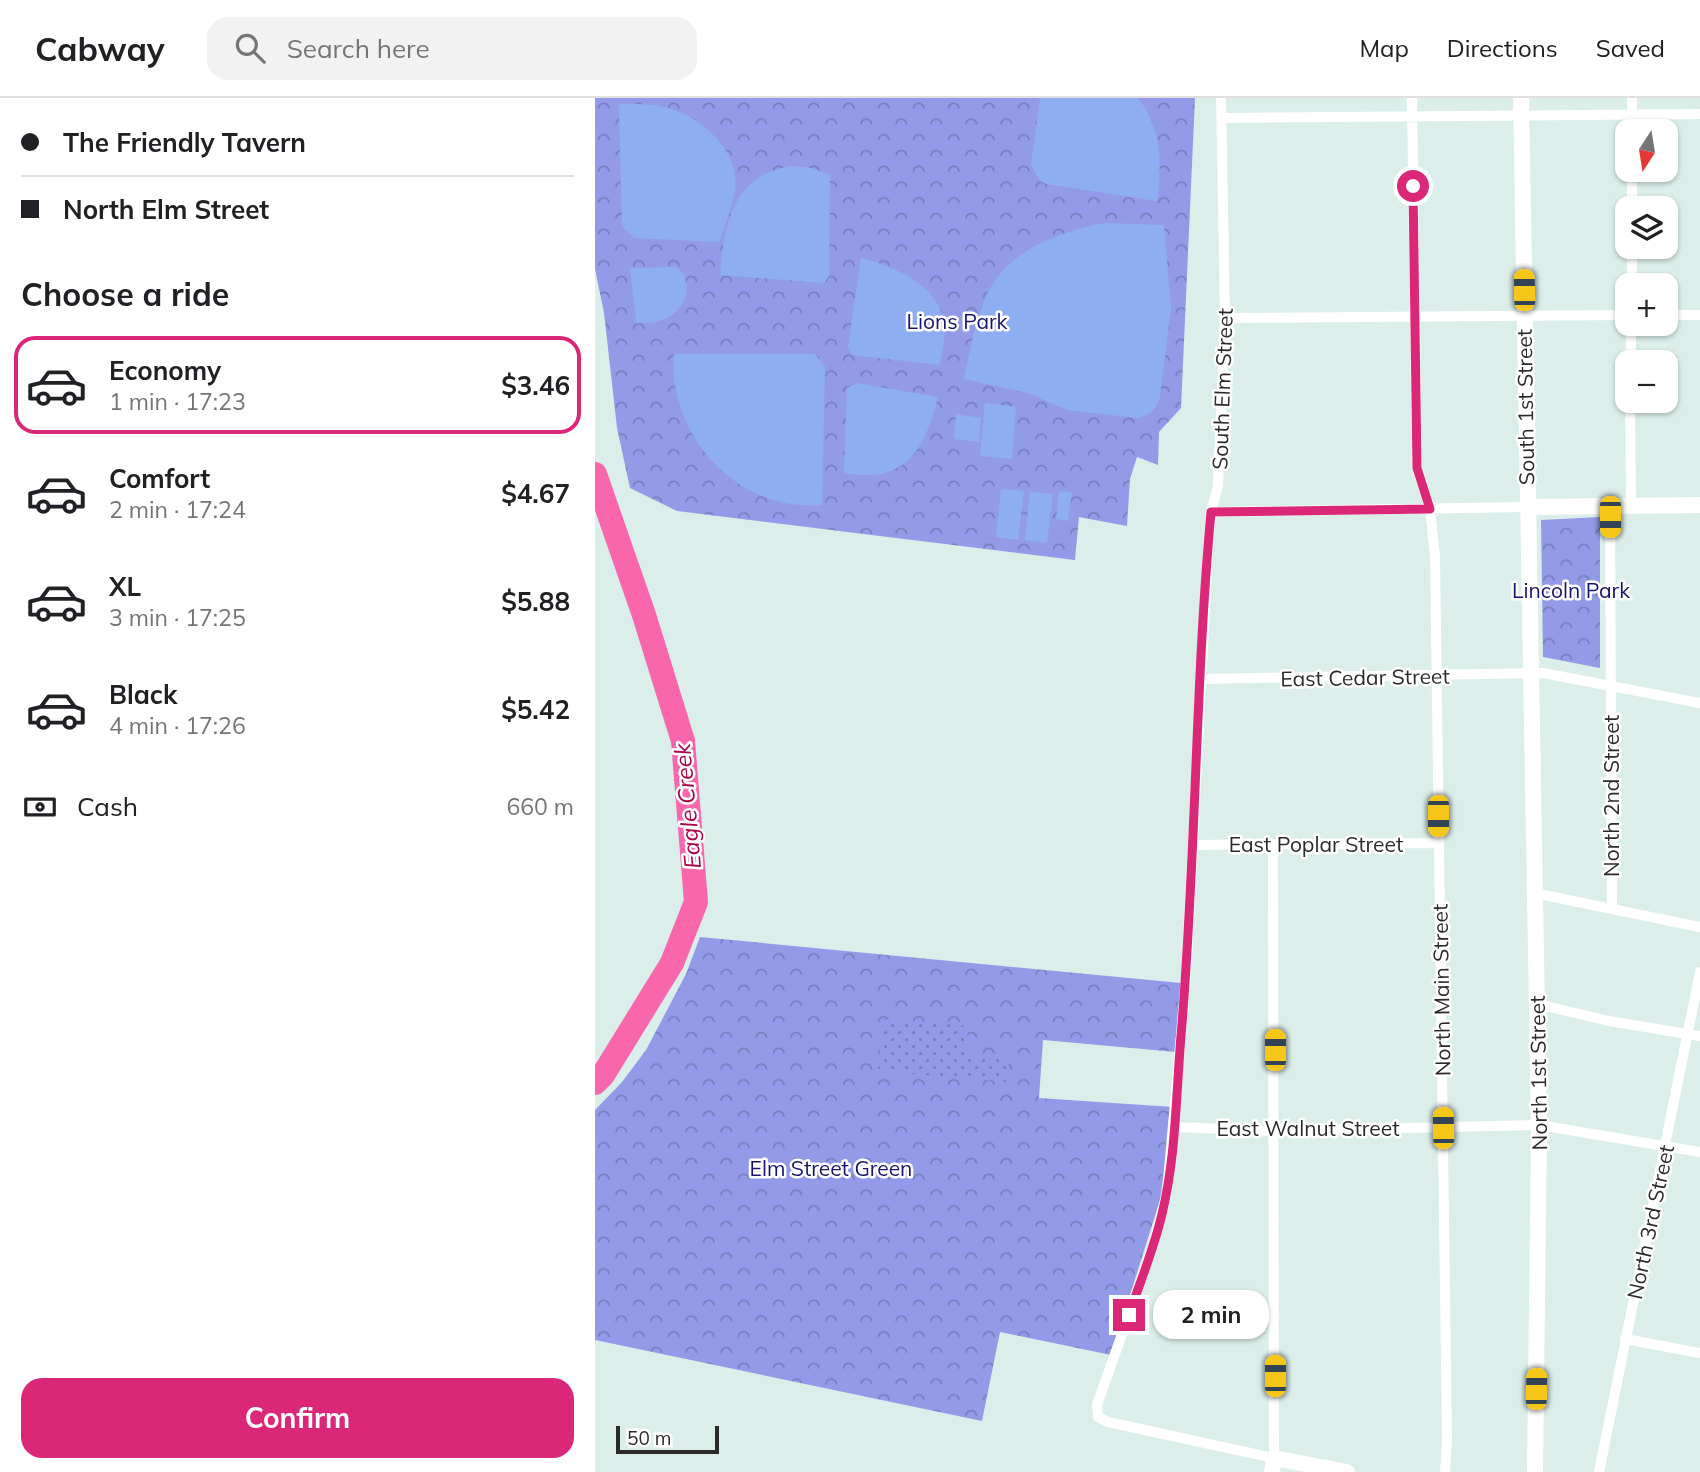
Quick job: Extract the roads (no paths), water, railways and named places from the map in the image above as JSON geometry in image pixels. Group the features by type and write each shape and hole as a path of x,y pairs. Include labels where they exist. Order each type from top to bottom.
{"street":[{"name":"South Elm Street","path":"1221,98 1225,318 1218,486 1211,512 1200,679 1194,845 1174,1127 1162,1217 1097,1405 1098,1417 1108,1422 1273,1465"},
{"name":"North Main Street","path":"1412,98 1417,468 1430,509 1435,556 1447,1440 1445,1472"},
{"name":"South 1st Street","path":"1521,98 1530,673"},
{"path":"1632,98 1632,119"},
{"path":"1221,118 1700,114"},
{"path":"1225,318 1615,315"},
{"path":"1678,315 1700,315"},
{"path":"1630,413 1631,507"},
{"path":"1211,512 1700,505"},
{"name":"North 2nd Street","path":"1610,507 1612,908"},
{"name":"North 1st Street","path":"1530,673 1539,1125 1535,1472"},
{"name":"East Cedar Street","path":"1200,679 1543,673 1700,703"},
{"path":"1273,844 1273,1465 1347,1472"},
{"name":"East Poplar Street","path":"1194,845 1438,844"},
{"path":"1534,893 1700,927"},
{"name":"North 3rd Street","path":"1598,1472 1700,972"},
{"path":"1537,1004 1609,1021 1700,1036"},
{"name":"East Walnut Street","path":"1174,1127 1275,1131 1539,1125 1700,1152"},
{"path":"1625,1339 1700,1353"}],"waterway":[{"name":"Eagle Creek","path":"595,474 644,615 683,741 696,902 672,963 603,1075 595,1083"}],"park label":[{"name":"Lions Park","path":"957,321"},
{"name":"Lincoln Park","path":"1571,590"},
{"name":"Elm Street Green","path":"831,1168"}]}
